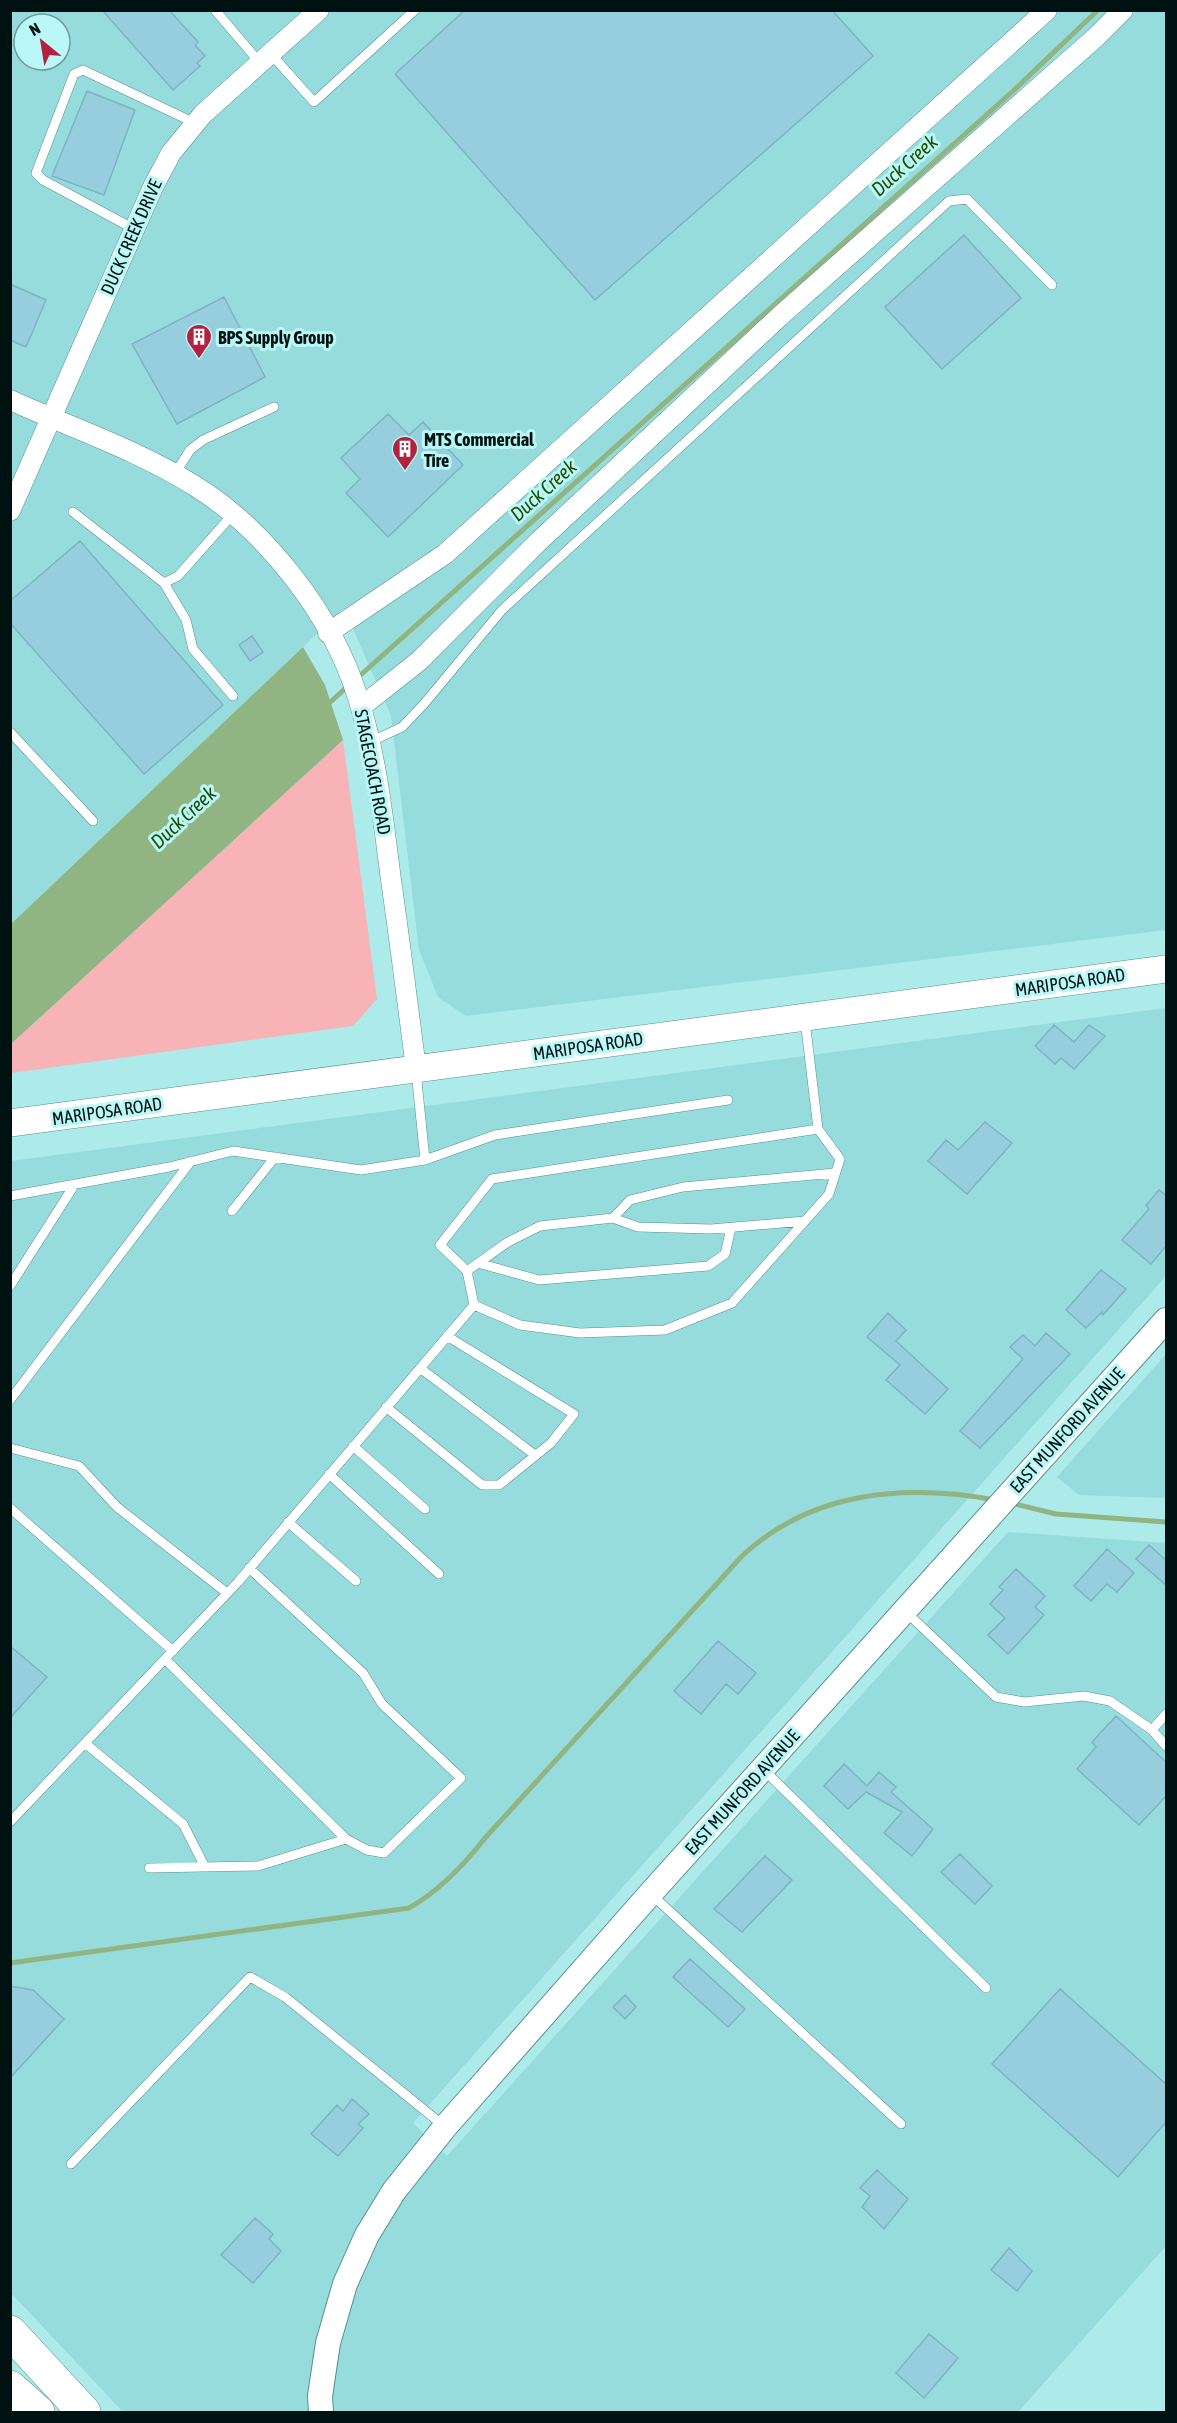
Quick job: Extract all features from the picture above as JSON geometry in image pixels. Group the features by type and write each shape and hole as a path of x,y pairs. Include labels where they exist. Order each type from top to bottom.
{"highway":[{"path":"10,2332 84,2412"},
{"path":"10,2387 38,2412"}],"main road":[{"name":"MARIPOSA ROAD","path":"10,1124 1167,969"}],"street":[{"name":"DUCK CREEK DRIVE","path":"10,511 134,229 171,153 195,123 320,10"},
{"path":"328,633 445,554 1047,10"},
{"path":"361,707 419,661 538,542 780,316 1087,45 1123,10"},
{"name":"STAGECOACH ROAD","path":"10,400 196,486 233,514 277,556 313,605 342,656 361,707 370,742 384,825 416,1069"},
{"name":"EAST MUNFORD AVENUE","path":"321,2412 320,2396 328,2343 345,2284 367,2235 394,2191 445,2127 650,1894 1167,1320"}],"lane":[{"path":"215,10 314,102 415,10"},
{"path":"134,229 43,180 36,173 74,74 83,70 195,123"},
{"path":"370,742 402,727 502,610 949,201 967,199 1052,285"},
{"path":"174,475 190,450 203,440 274,407"},
{"path":"73,512 164,583 186,620 193,649 233,696"},
{"path":"164,583 178,576 233,514"},
{"path":"10,732 93,821"},
{"path":"474,1305 520,1325 580,1333 665,1330 732,1303 829,1194 840,1159 818,1129 805,1017"},
{"path":"416,1069 425,1160"},
{"path":"10,1196 233,1151 361,1170 425,1160 495,1135 728,1100"},
{"path":"474,1305 467,1270 440,1245 492,1179 818,1129"},
{"path":"232,1211 275,1157"},
{"path":"10,1400 191,1161"},
{"path":"613,1218 630,1200 683,1187 835,1173"},
{"path":"10,1286 75,1184"},
{"path":"467,1270 508,1242 540,1226 613,1218 638,1227 711,1229 805,1221"},
{"path":"478,1263 539,1280 708,1266 725,1254 731,1228"},
{"path":"10,1822 227,1593 474,1305"},
{"path":"386,1407 482,1485 499,1485 551,1443 574,1414 447,1336"},
{"path":"420,1368 535,1455"},
{"path":"353,1446 425,1509"},
{"path":"10,1448 79,1466 117,1506 227,1593"},
{"path":"329,1474 439,1574"},
{"path":"10,1508 173,1651"},
{"path":"288,1522 356,1581"},
{"path":"165,1659 346,1839 367,1850 384,1853 460,1778 382,1704 363,1673 249,1568"},
{"path":"906,1612 996,1697 1024,1702 1084,1696 1110,1701 1152,1730 1167,1746"},
{"path":"1152,1730 1167,1714"},
{"path":"86,1744 183,1824 206,1867"},
{"path":"763,1769 987,1988"},
{"path":"149,1868 258,1866 346,1839"},
{"path":"650,1894 901,2124"},
{"path":"71,2164 250,1977 285,1997 445,2127"}],"shaded area":[{"path":"11,11 1166,11 1166,930 466,1016 438,997 419,950 391,716 344,608 11,924"},
{"path":"343,740 377,999 353,1026 11,1073 11,1044"},
{"path":"1166,1008 1166,1276 413,2123 447,2156 1008,1532 1166,1543 1166,2246 1018,2412 123,2412 11,2293 11,1161"},
{"path":"1166,1354 1166,1498 1079,1495 1057,1477"}],"water":[{"path":"303,647 325,685 343,740 11,1044 11,924"}],"building":[{"path":"102,10 169,10 198,42 195,45 205,56 197,63 200,66 173,90"},
{"path":"465,10 832,10 873,56 595,300 395,74"},
{"path":"87,91 135,110 104,195 52,176"},
{"path":"964,235 1021,298 942,369 885,307"},
{"path":"10,284 46,300 26,347 10,340"},
{"name":"BPS Supply Group","path":"224,297 265,377 177,424 132,344"},
{"name":"MTS Commercial Tire","path":"388,414 409,435 423,422 463,465 388,537 346,493 360,479 341,458"},
{"path":"80,541 223,705 144,774 10,623 10,601"},
{"path":"252,636 263,652 250,661 239,645"},
{"path":"1054,1025 1074,1042 1089,1025 1105,1036 1074,1069 1061,1058 1055,1064 1035,1046"},
{"path":"985,1122 1012,1143 967,1194 928,1161 946,1140 958,1150"},
{"path":"1159,1190 1167,1196 1167,1245 1151,1264 1122,1240 1149,1209 1146,1205"},
{"path":"1101,1270 1126,1289 1103,1315 1102,1312 1086,1328 1066,1310"},
{"path":"888,1313 906,1330 896,1341 948,1389 925,1414 886,1380 900,1365 867,1337"},
{"path":"1046,1333 1070,1354 980,1448 960,1431 1023,1359 1010,1347 1023,1335 1035,1346"},
{"path":"1149,1545 1167,1561 1167,1586 1136,1559"},
{"path":"1107,1549 1134,1573 1117,1592 1107,1584 1091,1601 1074,1586"},
{"path":"1016,1569 1045,1596 1035,1607 1044,1615 1008,1654 988,1635 1005,1618 990,1604 1003,1590 999,1587"},
{"path":"718,1641 756,1673 738,1694 726,1684 701,1714 674,1691"},
{"path":"10,1646 47,1677 10,1718"},
{"path":"1116,1716 1167,1763 1167,1795 1139,1825 1077,1769 1096,1747 1092,1742"},
{"path":"844,1764 867,1786 879,1772 896,1787 891,1792 933,1829 912,1856 884,1833 902,1812 866,1792 848,1809 824,1786"},
{"path":"960,1854 992,1886 975,1904 941,1872"},
{"path":"765,1856 792,1880 742,1932 714,1909"},
{"path":"690,1959 745,2009 728,2027 673,1977"},
{"path":"10,1986 33,1990 64,2019 10,2078"},
{"path":"1060,1989 1167,2085 1167,2121 1118,2177 992,2064"},
{"path":"625,1995 636,2007 625,2019 613,2007"},
{"path":"352,2099 369,2114 358,2124 363,2128 338,2156 311,2134 337,2105 343,2111"},
{"path":"877,2170 908,2199 884,2229 862,2207 870,2196 860,2188"},
{"path":"255,2218 273,2234 269,2239 281,2251 253,2283 221,2255"},
{"path":"1009,2248 1032,2271 1017,2291 991,2270"},
{"path":"929,2334 958,2358 924,2398 896,2373"}],"waterway":[{"name":"Duck Creek","path":"355,680 1012,92 1098,10"},
{"name":"Duck Creek","path":"326,706 348,686"},
{"path":"10,1963 409,1908 431,1894 460,1868 742,1556 770,1534 799,1517 830,1505 861,1497 894,1493 928,1493 996,1500"},
{"path":"1011,1503 1056,1514 1166,1522"}],"place":[{"name":"BPS Supply Group","path":"199,360"},
{"name":"MTS Commercial Tire","path":"405,472"}]}
